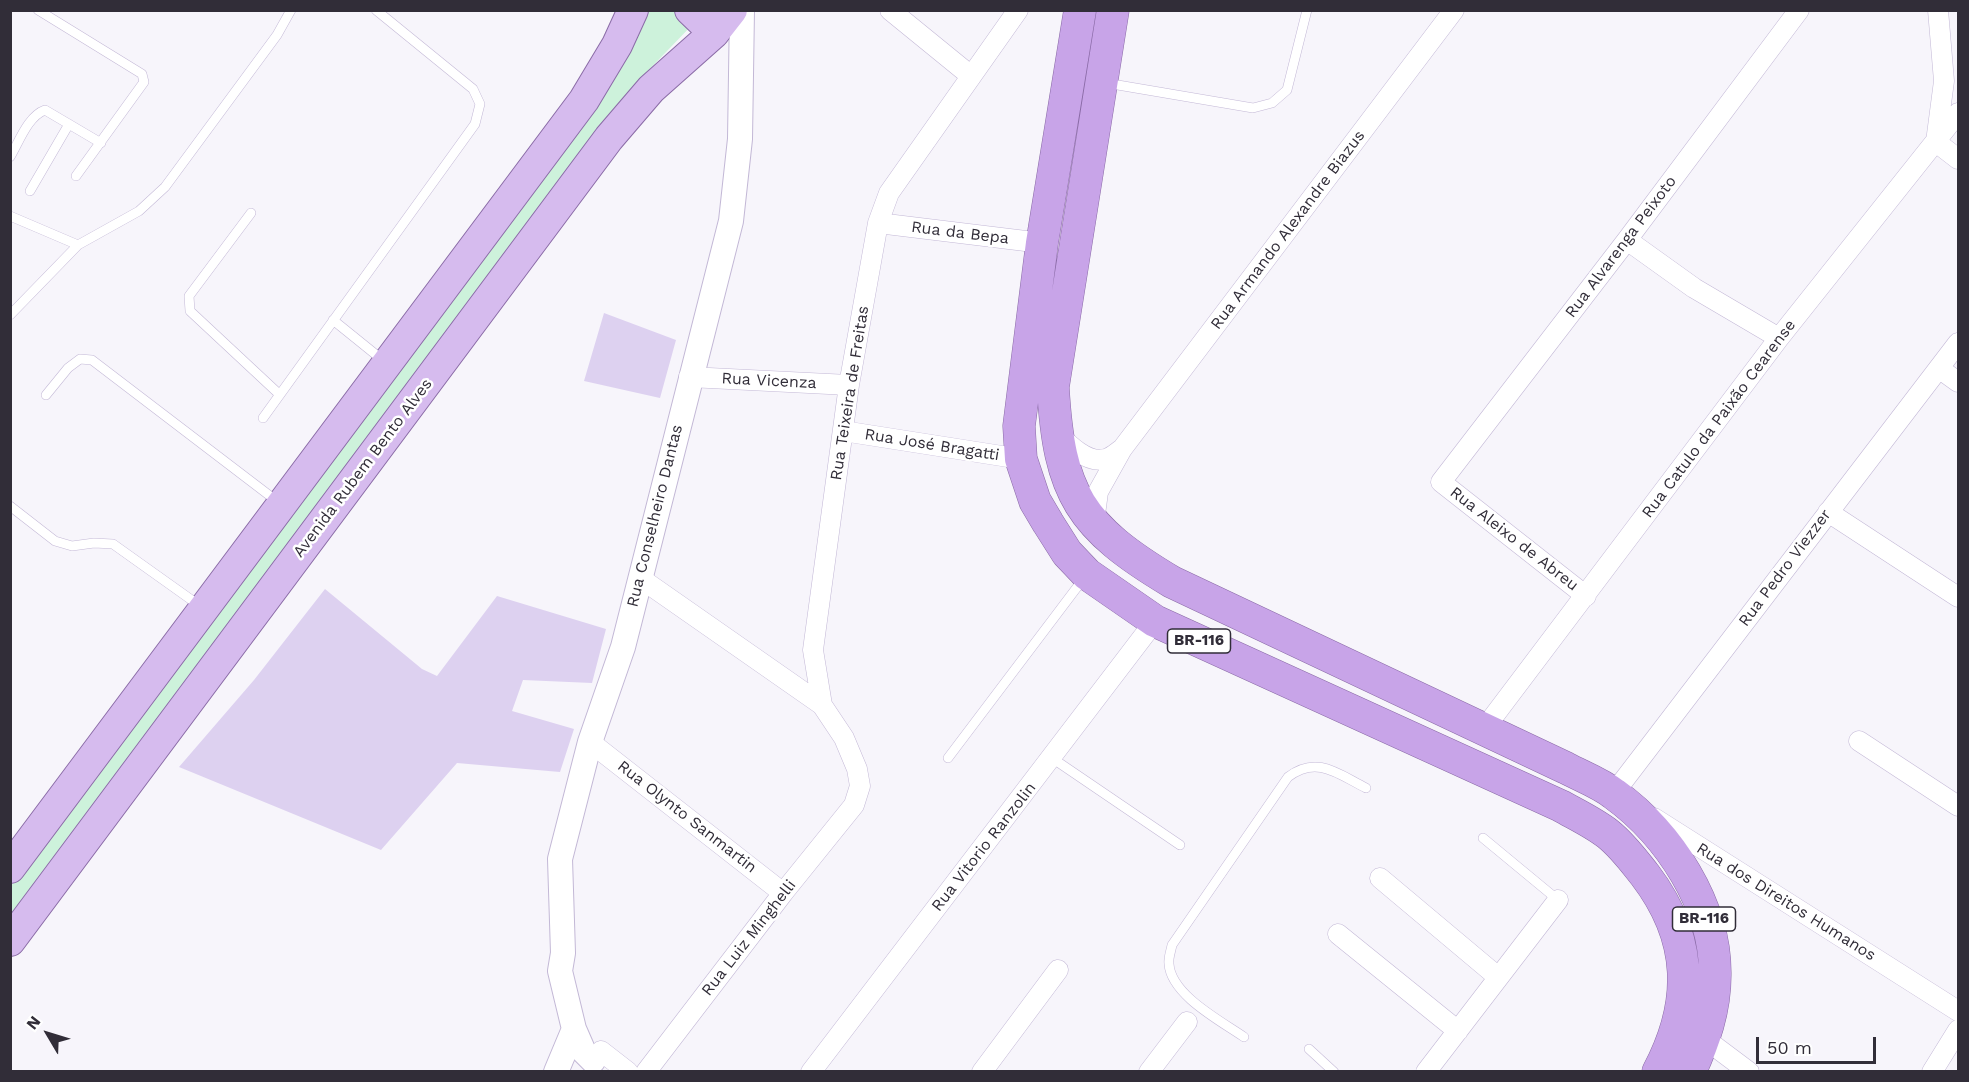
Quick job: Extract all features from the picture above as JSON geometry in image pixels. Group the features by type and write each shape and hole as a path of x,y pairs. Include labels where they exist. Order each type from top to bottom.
{"highway":[{"name":"BR-116","path":"1080,10 1042,243 1022,393 1019,426 1021,459 1035,501 1067,553 1087,574 1155,621 1561,806 1609,836 1627,851 1668,908 1680,941 1683,975 1677,1031 1658,1071"},
{"name":"BR-116","path":"1113,10 1061,323 1053,387 1056,432 1068,483 1079,503 1112,542 1172,582 1614,793 1663,840 1682,864 1697,897 1710,939 1716,974 1712,1008 1705,1039 1690,1071"}],"main road":[{"path":"10,868 584,100 617,45 633,10"},
{"path":"690,10 712,43"},
{"name":"Avenida Rubem Bento Alves","path":"10,941 609,138 651,89 712,43 732,10"}],"street":[{"name":"Rua Conselheiro Dantas","path":"593,1059 574,1029 560,971 563,953 560,859 590,742 623,647 730,221 740,139 739,76 742,10"},
{"path":"890,10 971,76"},
{"name":"Rua Teixeira de Freitas","path":"854,806 860,786 857,769 844,738 822,705 813,650 849,385 878,224 889,193 1018,10"},
{"name":"Rua Armando Alexandre Biazus","path":"1094,522 1098,492 1122,449 1454,10"},
{"name":"Rua Alvarenga Peixoto","path":"1441,482 1627,240 1799,10"},
{"path":"1938,10 1944,81 1936,142 1959,159"},
{"path":"712,43 739,76"},
{"name":"Rua Catulo da Paixão Cearense","path":"1484,729 1779,338 1959,113"},
{"name":"Rua da Bepa","path":"878,224 1042,243"},
{"path":"1627,240 1694,288 1779,338"},
{"name":"Rua Pedro Viezzer","path":"1614,793 1959,343"},
{"path":"1940,369 1959,382"},
{"name":"Rua Vicenza","path":"689,377 849,385"},
{"name":"Rua José Bragatti","path":"843,430 1021,459"},
{"path":"1056,432 1079,452 1092,459 1106,459 1122,449"},
{"name":"Rua Aleixo de Abreu","path":"1441,482 1586,596"},
{"path":"1828,512 1959,597"},
{"path":"640,578 822,705"},
{"name":"Rua Vitorio Ranzolin","path":"812,1071 1155,621"},
{"path":"1860,741 1959,806"},
{"name":"Rua Olynto Sanmartin","path":"590,742 783,892"},
{"name":"Rua dos Direitos Humanos","path":"1614,793 1959,1011"},
{"name":"Rua Luiz Minghelli","path":"646,1071 783,892 854,806"},
{"path":"1380,878 1498,977"},
{"path":"1426,1071 1557,900"},
{"path":"1338,933 1458,1030"},
{"name":"Rua Conselheiro Dantas","path":"563,953 571,967 593,1059"},
{"path":"982,1071 1058,970"},
{"path":"1149,1071 1193,1015"},
{"path":"558,1071 574,1029"},
{"path":"1932,1071 1959,1030"},
{"path":"1705,1039 1749,1071"},
{"path":"558,1071 593,1059 628,1071"}],"lane":[{"path":"38,10 142,74 144,82 140,91 76,176"},
{"path":"10,315 78,245 139,211 165,188 277,35 291,10"},
{"path":"263,418 475,124 480,104 473,89 376,10"},
{"path":"1101,82 1253,108 1272,103 1287,90 1307,10"},
{"path":"10,157 38,112 45,110 101,142"},
{"path":"30,191 69,124"},
{"path":"251,213 189,296 188,304 190,311 279,394"},
{"path":"10,216 78,245"},
{"path":"333,320 388,364"},
{"path":"46,395 80,359 92,360 282,505"},
{"path":"10,506 55,541 72,546 94,543 113,544 205,609"},
{"path":"948,758 1087,574"},
{"path":"1052,758 1180,845"},
{"path":"1244,1037 1193,1015 1169,964 1172,945 1288,777 1301,767 1314,766 1327,768 1366,788"},
{"path":"1483,838 1557,900"},
{"path":"1309,1049 1334,1071"}],"green space":[{"path":"643,11 672,11 695,22 639,80 593,135 11,923 11,886 594,97"}],"building":[{"path":"604,313 676,340 660,398 584,381"},
{"path":"325,589 422,669 437,676 497,596 606,629 592,683 523,680 512,711 574,729 560,772 457,763 381,850 179,767 254,680"}]}
